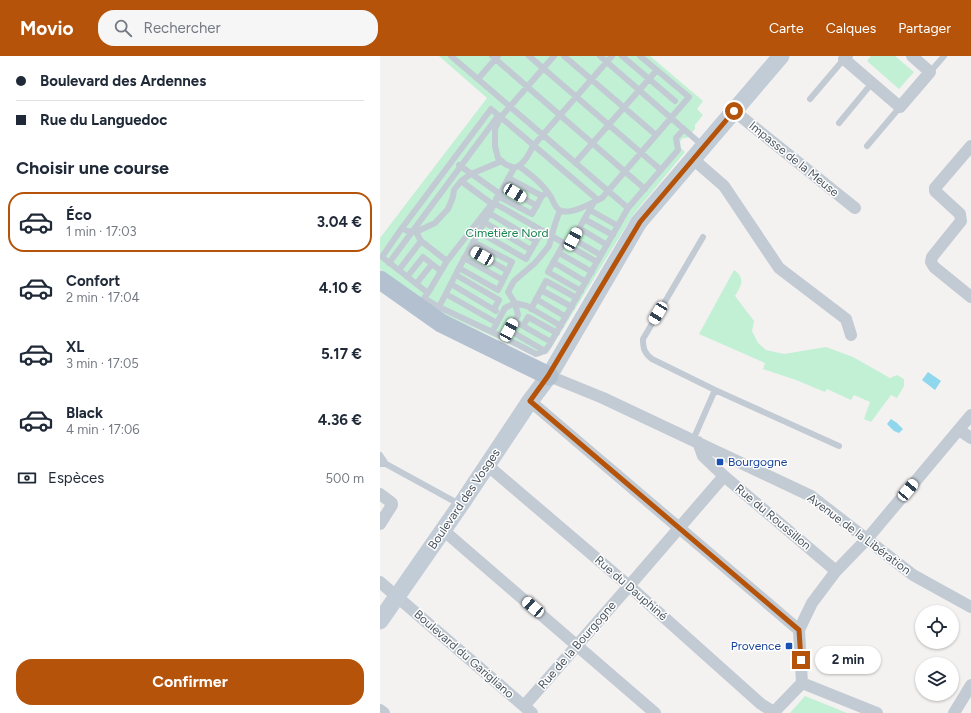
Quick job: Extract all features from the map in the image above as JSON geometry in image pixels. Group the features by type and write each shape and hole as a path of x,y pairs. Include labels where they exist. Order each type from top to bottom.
{"main road":[{"name":"Boulevard des Vosges","path":"380,621 461,505 548,376 640,222 781,56"},
{"path":"380,280 441,323 548,376"}],"street":[{"path":"845,58 900,107 930,72 912,56"},
{"name":"Impasse de la Meuse","path":"734,111 855,208"},
{"path":"971,146 934,188 935,191 960,214 961,221 932,257 931,262 934,267 971,297"},
{"path":"698,153 724,186 779,268 846,319 851,335"},
{"name":"Avenue de la Libération","path":"548,376 603,398 812,496 912,575 971,607"},
{"path":"530,401 799,630"},
{"path":"774,713 802,683 799,630 812,603 836,571 866,539 971,415"},
{"path":"959,430 971,438"},
{"name":"Rue du Roussillon","path":"695,441 703,456 724,476 836,571"},
{"name":"Rue du Dauphiné","path":"487,465 630,586 761,704 774,713"},
{"name":"Rue de la Bourgogne","path":"528,709 578,645 724,476"},
{"path":"380,494 392,503 380,524"},
{"path":"443,530 656,713"},
{"name":"Boulevard du Garigliano","path":"380,582 528,709"},
{"path":"802,683 877,713"},
{"path":"954,713 971,685"},
{"path":"380,710 384,713"}],"lane":[{"path":"451,56 628,208"},
{"path":"529,56 661,170"},
{"path":"389,263 414,232 461,166 499,117 510,107 554,56"},
{"path":"564,56 656,135"},
{"path":"600,56 684,129 698,153"},
{"path":"612,56 533,146 527,157 508,178 493,204 447,261 424,298 536,354 546,351 628,208 678,150 676,138 684,129"},
{"path":"622,56 675,101"},
{"path":"499,117 495,129 495,146 498,158 505,164 517,167 532,176 558,209 568,211 586,207 602,198 689,97 640,56"},
{"path":"930,72 944,56"},
{"path":"478,79 495,57 527,87 645,189"},
{"path":"810,99 845,58"},
{"path":"575,163 657,70"},
{"path":"838,123 872,83"},
{"path":"867,146 900,107"},
{"path":"428,293 382,257 402,228 491,110 596,202"},
{"path":"453,160 499,195 532,214 545,194"},
{"path":"402,228 407,232 414,232 435,222 448,209 454,190 461,181 471,174 502,161"},
{"path":"508,178 545,194"},
{"path":"461,181 493,204 598,262"},
{"path":"504,187 537,206"},
{"path":"596,202 584,219 573,239 602,255"},
{"path":"440,307 493,204"},
{"path":"505,338 518,315 515,303 508,292 518,278 536,263 549,246 560,210"},
{"path":"590,210 618,226"},
{"path":"489,214 536,241"},
{"path":"584,219 613,235"},
{"path":"484,222 531,250"},
{"path":"579,228 607,245"},
{"path":"478,232 526,259 542,231"},
{"path":"414,232 421,241 447,261"},
{"path":"703,237 643,338 643,347 646,354 652,359 715,390 839,446"},
{"path":"399,270 421,241"},
{"path":"459,268 498,290 512,262 473,242"},
{"path":"564,243 548,272 581,291"},
{"path":"469,249 508,271"},
{"path":"559,253 592,272"},
{"path":"407,277 423,257 441,271"},
{"path":"464,258 503,280"},
{"path":"554,262 586,282"},
{"path":"416,284 432,264"},
{"path":"456,275 499,300 494,309"},
{"path":"531,309 546,281 577,298"},
{"path":"451,284 501,314"},
{"path":"541,290 572,307"},
{"path":"446,294 497,323"},
{"path":"536,299 566,317"},
{"path":"492,332 505,308 515,303 527,306 561,326"},
{"path":"523,326 528,317 557,333"},
{"path":"514,321 552,342"},
{"path":"509,330 545,351"},
{"path":"695,441 715,390"},
{"path":"380,455 383,464 461,505"}],"green space":[{"name":"Cimetière Nord","path":"439,56 650,56 703,101 697,109 703,115 695,125 695,129 687,138 683,138 680,141 681,148 685,152 633,215 548,353 535,356 437,311 380,269 380,238 487,98"},
{"path":"871,56 895,56 914,72 899,89 867,61"},
{"path":"734,270 738,273 741,279 735,296 754,321 752,331 758,343 766,350 784,354 826,347 853,357 890,378 897,375 904,379 904,386 897,398 891,395 871,422 864,419 870,402 854,395 851,400 827,389 825,392 763,369 765,363 699,334"},
{"path":"805,696 847,713 790,713"}],"water":[{"path":"928,372 941,381 935,390 922,380"},
{"path":"891,419 903,429 899,433 894,431 887,424"}],"place":[{"name":"Bourgogne","path":"720,462"},
{"name":"Provence","path":"789,646"}],"route":[{"path":"734,111 640,222 548,376 530,401 799,630 801,660"}]}
